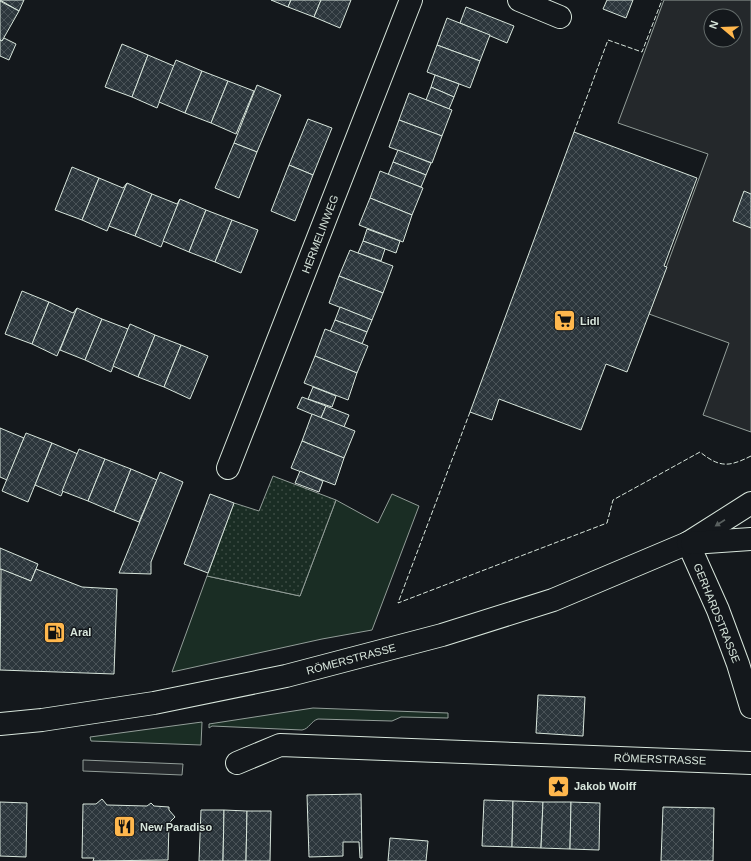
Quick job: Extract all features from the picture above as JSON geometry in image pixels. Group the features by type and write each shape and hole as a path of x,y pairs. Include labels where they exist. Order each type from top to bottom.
{"main road":[{"name":"HERMELINWEG","path":"228,468 411,0"},
{"path":"519,0 560,17"},
{"path":"688,544 751,503"},
{"path":"688,544 751,538"},
{"name":"GERHARDSTRASSE","path":"688,544 718,610 738,664 751,707"},
{"name":"RÖMERSTRASSE","path":"0,724 49,719 154,703 286,676 442,635 553,600 688,544"},
{"name":"RÖMERSTRASSE","path":"237,763 280,744 751,763"}],"green space":[{"path":"273,476 336,500 300,596 207,576 234,503 259,511"},
{"path":"392,494 419,506 372,630 322,639 172,672 207,576 300,596 336,500 378,523"},
{"path":"313,708 448,713 448,718 401,717 392,721 318,719 302,730 212,726 209,728 209,724"},
{"path":"202,722 201,745 91,741 90,737"}],"shaded area":[{"path":"664,0 751,0 751,432 703,415 729,343 649,314 708,154 618,123"},
{"path":"83,760 183,764 182,775 83,771"}],"building":[{"path":"0,0 24,0 19,11"},
{"path":"271,0 291,0 288,7"},
{"path":"291,0 321,0 314,17 288,7"},
{"path":"321,0 351,0 340,28 314,17"},
{"path":"607,0 633,0 626,18 603,9"},
{"path":"0,1 19,11 2,41 0,40"},
{"path":"466,7 514,26 507,43 460,23"},
{"path":"447,18 490,35 480,61 437,45"},
{"path":"4,38 16,44 9,60 0,56 0,40 2,41"},
{"path":"122,44 148,55 132,97 105,87"},
{"path":"437,45 480,61 470,88 427,72"},
{"path":"148,55 174,66 157,108 132,97"},
{"path":"176,60 202,71 185,113 159,102"},
{"path":"202,71 228,81 211,123 185,113"},
{"path":"435,75 459,84 454,97 431,87"},
{"path":"228,81 254,91 236,134 211,123"},
{"path":"257,85 281,95 257,152 234,143"},
{"path":"431,87 454,97 449,109 426,100"},
{"path":"409,93 452,110 442,136 399,120"},
{"path":"308,119 332,128 313,175 289,165"},
{"path":"399,120 442,136 432,163 389,147"},
{"path":"574,132 697,178 664,266 667,267 627,372 606,364 581,430 499,399 492,420 470,412"},
{"path":"234,143 257,152 239,198 215,188"},
{"path":"398,150 431,163 426,175 393,162"},
{"path":"393,162 426,175 421,187 388,175"},
{"path":"289,165 313,175 295,221 271,211"},
{"path":"72,167 99,178 82,220 55,210"},
{"path":"380,171 423,188 412,215 370,198"},
{"path":"99,178 123,188 127,183 107,231 82,220"},
{"path":"127,183 152,194 135,236 109,226"},
{"path":"744,191 751,194 751,228 733,221"},
{"path":"152,194 177,204 180,199 161,247 135,236"},
{"path":"370,198 412,215 403,242 359,225"},
{"path":"180,199 206,210 189,252 163,241"},
{"path":"206,210 232,220 215,262 189,252"},
{"path":"232,220 258,230 241,273 215,262"},
{"path":"367,229 400,241 396,253 363,241"},
{"path":"363,241 385,249 381,261 358,253"},
{"path":"350,250 393,266 383,293 339,276"},
{"path":"339,276 383,293 372,320 329,303"},
{"path":"22,291 49,302 32,344 5,334"},
{"path":"49,302 73,313 77,308 57,356 32,344"},
{"path":"340,307 372,320 367,332 335,320"},
{"path":"77,308 102,319 85,360 60,350"},
{"path":"102,319 128,329 111,372 85,360"},
{"path":"335,320 367,332 362,344 330,332"},
{"path":"130,324 155,335 138,377 113,366"},
{"path":"325,329 368,346 357,373 315,356"},
{"path":"155,335 181,345 164,387 138,377"},
{"path":"181,345 208,356 190,399 164,387"},
{"path":"315,356 357,373 348,400 304,383"},
{"path":"313,387 336,396 332,407 308,399"},
{"path":"302,397 326,406 321,418 297,408"},
{"path":"326,406 349,415 344,427 321,418"},
{"path":"312,414 355,431 344,458 302,441"},
{"path":"0,428 24,438 7,480 0,477"},
{"path":"26,433 52,443 28,502 2,491"},
{"path":"302,441 344,458 335,485 291,468"},
{"path":"52,443 78,454 61,496 35,485"},
{"path":"79,449 105,459 88,501 62,491"},
{"path":"105,459 131,469 114,512 88,501"},
{"path":"131,469 157,480 139,522 114,512"},
{"path":"300,471 323,481 319,492 295,483"},
{"path":"160,472 183,482 151,562 151,574 119,573"},
{"path":"210,494 234,503 208,573 184,564"},
{"path":"0,548 38,564 31,581 0,569"},
{"path":"1,569 31,581 36,569 82,587 117,589 114,674 0,670"},
{"path":"538,695 585,697 583,736 536,733"},
{"path":"361,794 362,858 360,858 359,842 343,842 343,856 309,857 307,795"},
{"path":"102,799 107,805 147,806 151,803 154,806 169,807 169,810 175,817 169,823 168,860 93,861 94,858 82,858 83,804 96,804"},
{"path":"484,800 513,801 512,847 482,846"},
{"path":"513,801 543,802 541,848 512,847"},
{"path":"0,802 27,803 26,857 0,856"},
{"path":"543,802 571,802 570,849 541,848"},
{"path":"571,802 600,803 599,850 570,849"},
{"path":"663,807 714,808 713,861 661,861"},
{"path":"201,810 224,810 223,861 199,861"},
{"path":"224,810 247,811 246,861 223,861"},
{"path":"247,811 271,811 270,861 246,861"},
{"path":"390,838 428,841 426,861 388,861"}],"fence":[{"path":"574,132 608,40 642,52 662,0"},
{"path":"470,412 398,603 607,523 613,500 700,452 713,461 725,464 737,462 751,456"}],"place":[{"name":"Lidl","path":"564,321"},
{"name":"Aral","path":"54,632"},
{"name":"Jakob Wolff","path":"559,786"},
{"name":"New Paradiso","path":"125,827"}]}
